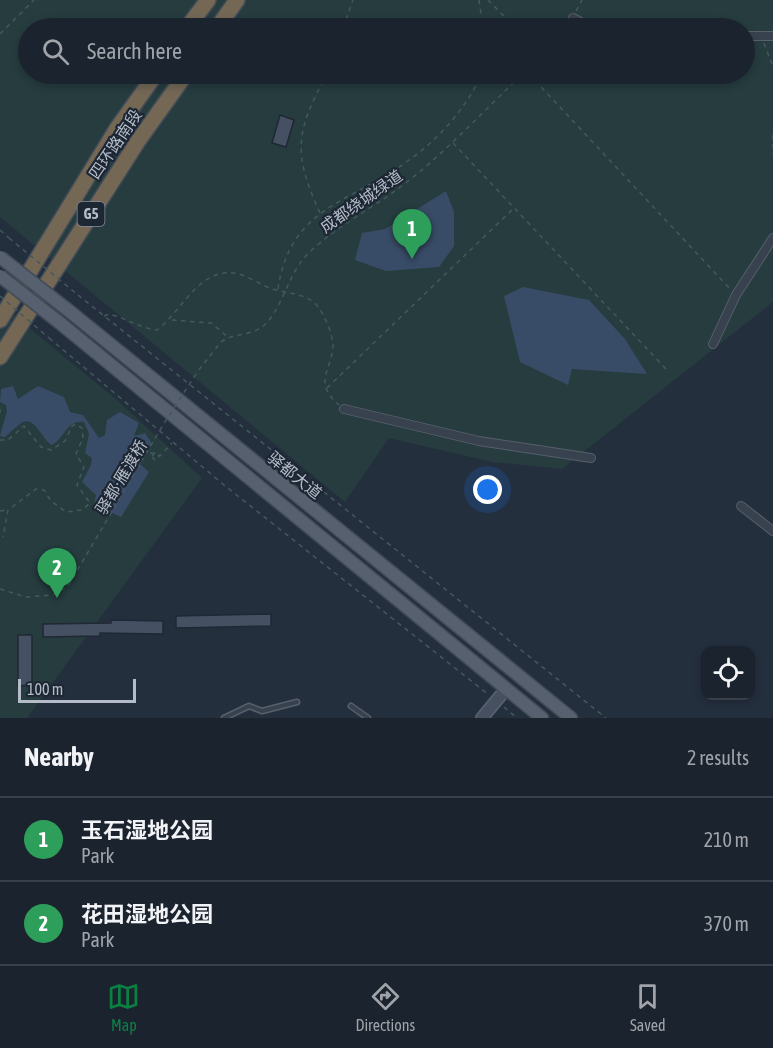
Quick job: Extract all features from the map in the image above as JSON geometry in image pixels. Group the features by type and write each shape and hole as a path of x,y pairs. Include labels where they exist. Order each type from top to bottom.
{"highway":[{"path":"194,18 208,0"},
{"path":"224,18 237,0"},
{"name":"四环路南段","path":"0,321 118,127 149,84"},
{"name":"四环路南段","path":"0,357 132,151 179,84"}],"main road":[{"name":"驿都大道","path":"0,257 571,718"},
{"name":"驿都大道","path":"0,276 542,718"}],"street":[{"path":"755,36 773,36"},
{"path":"713,344 736,295 773,238"},
{"path":"344,410 479,441 591,458"},
{"path":"741,506 773,531"},
{"path":"482,718 506,689"}],"lane":[{"path":"224,718 249,706 262,711 297,702"},
{"path":"351,706 368,718"}],"path":[{"path":"0,33 34,0"},
{"path":"347,18 353,0"},
{"path":"479,0 482,18"},
{"path":"488,0 506,18"},
{"path":"762,36 773,67"},
{"path":"320,213 310,190 299,151 308,109 322,84"},
{"path":"278,290 280,275 291,248 320,213 409,161 439,135 474,93 478,84"},
{"name":"成都绕城绿道","path":"221,342 228,337 239,336 262,328 273,316 283,292 303,259 338,227 388,197 434,161 513,84"},
{"path":"539,84 736,295"},
{"path":"773,135 773,154"},
{"path":"453,142 666,369"},
{"path":"327,388 514,207"},
{"path":"0,230 606,718"},
{"path":"104,316 109,314 117,316 144,329 157,330 171,320 204,279 217,272 239,274 283,292 297,294 314,302 327,325 333,346 326,366 327,388 330,398 344,410"},
{"path":"0,296 172,442 518,718"},
{"path":"171,320 211,323 228,337"},
{"name":"驿都·雁渡桥","path":"0,590 26,597 53,595 68,586 198,371 221,342"},
{"path":"0,440 8,440 24,426 41,447 51,450 65,441 72,426 76,424 82,428 83,438 76,454 84,467 77,484 90,503 74,513 66,512 51,501 44,490 36,489 8,510 0,511"},
{"path":"149,453 152,455 156,452 160,456 172,442"},
{"path":"3,537 8,510"}],"green space":[{"path":"0,0 773,0 773,302 562,469 492,462 389,438 345,502 0,217"},
{"path":"0,304 117,400 202,478 27,718 0,718"}],"water":[{"path":"446,191 454,212 454,246 439,267 386,271 355,260 362,233 385,229"},
{"path":"523,287 589,300 625,339 647,374 572,369 568,385 520,362 504,296"},
{"path":"13,386 18,399 38,386 64,397 70,412 83,415 99,438 105,435 107,420 120,412 139,423 134,436 145,433 152,444 140,464 149,472 121,517 101,508 93,509 96,495 82,482 92,458 85,453 89,434 84,422 70,426 52,445 33,424 25,421 5,437 0,436 7,411 6,405 0,402 1,389"}],"building":[{"path":"280,115 294,120 286,147 272,143"},
{"path":"271,614 271,626 176,628 176,616"},
{"path":"111,620 163,621 163,634 100,633 100,636 43,637 43,624 111,623"},
{"path":"18,635 32,635 32,685 18,686"}],"place":[{"name":"玉石湿地公园","path":"412,259"},
{"name":"花田湿地公园","path":"57,598"}]}
